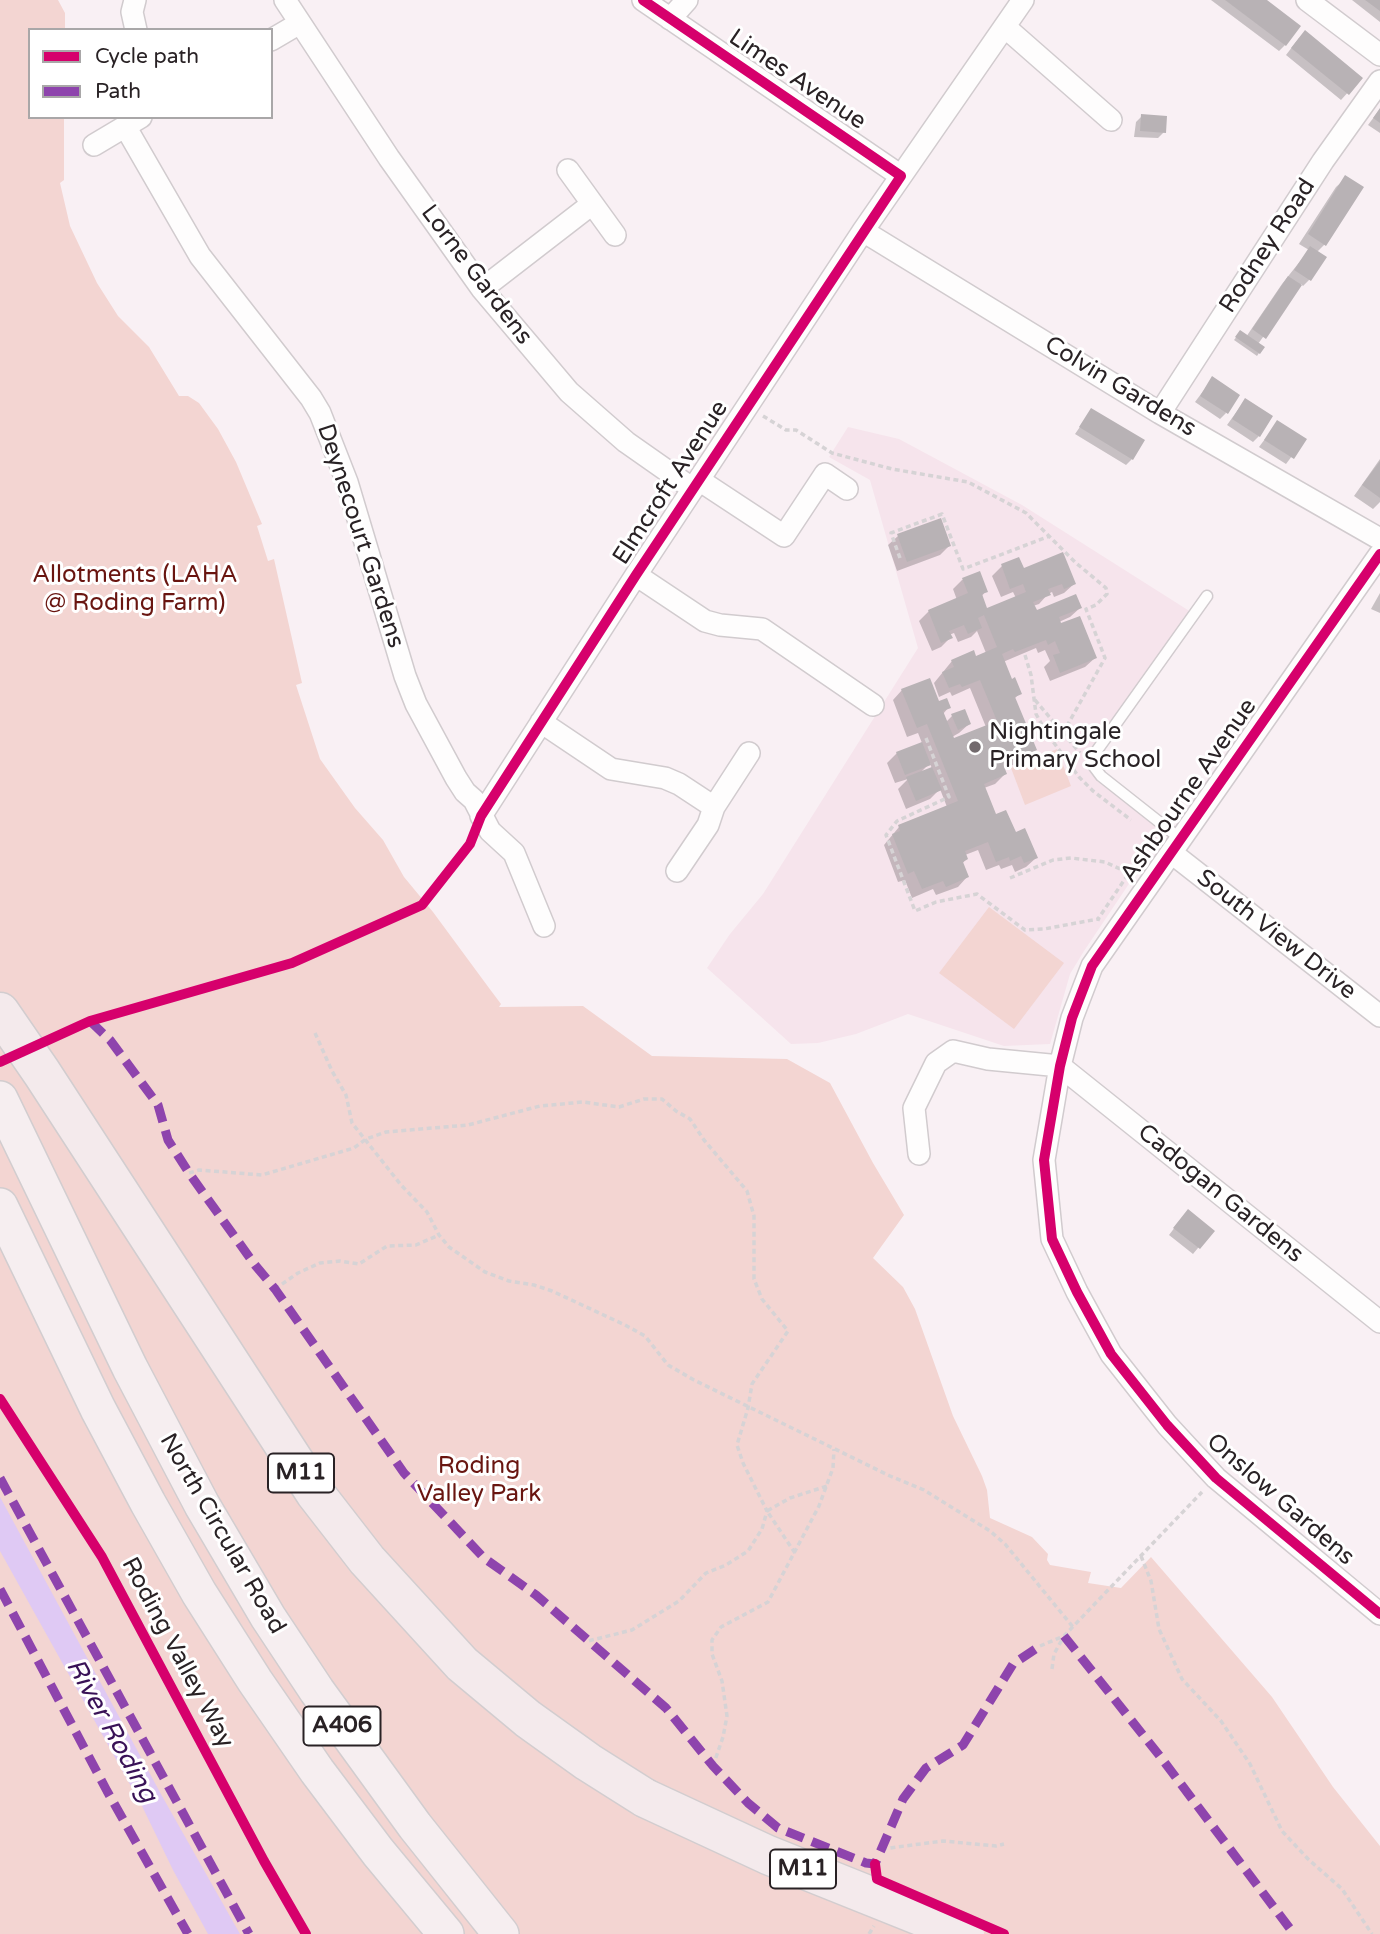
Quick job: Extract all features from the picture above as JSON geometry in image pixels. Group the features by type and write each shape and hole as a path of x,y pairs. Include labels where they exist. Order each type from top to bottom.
{"highway":[{"name":"M11","path":"0,1012 315,1493 367,1560 462,1664 568,1748 645,1798 768,1855 965,1934"},
{"name":"North Circular Road","path":"0,1099 136,1379 202,1505 268,1617 317,1691 407,1815 501,1934"},
{"name":"North Circular Road","path":"0,1206 98,1409 206,1604 317,1771 378,1852 446,1934"}],"street":[{"path":"135,0 132,12 136,28"},
{"name":"Lorne Gardens","path":"285,0 389,158 482,289 569,393 626,442 784,536 825,474 847,489"},
{"name":"Limes Avenue","path":"643,0 901,176"},
{"path":"670,19 687,0"},
{"name":"Elmcroft Avenue","path":"481,816 863,231 1023,0"},
{"path":"1307,0 1380,55"},
{"path":"273,39 300,23"},
{"path":"1004,27 1111,120"},
{"name":"Rodney Road","path":"1160,413 1322,161 1380,81"},
{"path":"94,145 133,122"},
{"name":"Deynecourt Gardens","path":"133,122 200,256 320,413 347,482 405,676 416,704 465,792 474,800 481,816 500,842 514,853 544,926"},
{"path":"568,170 615,235"},
{"path":"482,289 592,204"},
{"name":"Colvin Gardens","path":"863,231 1160,413 1380,539"},
{"name":"Ashbourne Avenue","path":"1060,1066 1072,1018 1092,966 1380,554"},
{"path":"636,575 705,621 762,629 873,705"},
{"path":"541,722 611,769 665,778 714,807"},
{"path":"677,871 708,825 714,807 749,752"},
{"name":"South View Drive","path":"1177,847 1380,1016"},
{"path":"919,1154 914,1108 936,1063 953,1051 988,1059 1060,1066"},
{"name":"Cadogan Gardens","path":"1060,1066 1380,1322"},
{"name":"Onslow Gardens","path":"1060,1066 1044,1160 1052,1239 1076,1292 1111,1354 1167,1425 1216,1478 1380,1614"}],"lane":[{"path":"1177,847 1101,776 1092,764 1093,756 1207,596"}],"path":[{"path":"747,406 786,430 796,430 832,453 892,470 968,482 1026,513 1076,564 1106,588 1107,594 1096,605 1086,609 1105,658 1063,733"},
{"path":"900,558 891,533 942,514 963,569 1050,536"},
{"path":"1034,700 1086,760"},
{"path":"926,738 949,797 897,821 886,835 915,911 936,902 977,894 1025,930 1044,929 1098,919 1129,873 1105,862 1071,858 1053,860 1010,878"},
{"path":"1098,919 1116,932"},
{"path":"316,1032 332,1071 346,1095 352,1123 401,1185 427,1212 449,1247 485,1272 509,1281 534,1285 625,1325 645,1336 667,1365 748,1408 924,1490 990,1531 1005,1544 1073,1628"},
{"path":"189,1172 199,1170 262,1175 343,1152 386,1132 468,1125 540,1106 583,1102 619,1107 662,1098 690,1119 747,1191 754,1216 754,1279 762,1299 788,1331 752,1384 737,1444 767,1511 795,1553"},
{"path":"275,1289 298,1273 320,1263 340,1261 359,1264 387,1246 416,1245 439,1235"},
{"path":"713,1766 727,1716 722,1681 712,1654 712,1640 721,1627 768,1602 827,1486 835,1449"},
{"path":"1040,1646 1064,1636 1073,1628 1216,1478"},
{"path":"588,1641 632,1630 679,1601 706,1573 726,1565 748,1551 762,1529 767,1511 790,1498 827,1486"},
{"path":"1141,1556 1151,1581 1160,1629 1182,1679 1221,1721 1250,1764 1282,1830 1308,1859 1342,1889 1372,1934"},
{"path":"1052,1669 1054,1654 1064,1636"},
{"path":"882,1849 943,1841 996,1846 1004,1844"}],"shaded area":[{"name":"Nightingale Primary School","path":"848,427 899,439 1022,505 1191,612 1082,765 1163,833 1070,974 1050,1044 1004,1046 908,1014 856,1034 818,1043 791,1044 707,968 730,934 763,894 918,648 870,480 829,457"}],"green space":[{"name":"Roding Valley Park","path":"0,0 58,0 65,13 65,28 28,28 28,119 64,119 64,180 60,183 70,226 97,283 118,316 149,347 179,396 188,396 199,403 218,429 236,462 262,524 257,526 268,561 274,559 302,683 296,685 320,759 355,808 383,840 404,877 501,1004 499,1007 583,1006 652,1056 787,1059 830,1083 904,1215 873,1258 903,1287 915,1309 953,1416 982,1476 987,1490 990,1518 1032,1537 1048,1554 1050,1565 1091,1572 1088,1583 1121,1588 1151,1557 1272,1697 1333,1787 1380,1846 1380,1934 0,1934"},
{"path":"1057,749 1071,786 1025,805 1011,768"},
{"path":"989,907 1064,963 1014,1029 939,973"}],"water":[{"name":"River Roding","path":"0,1497 240,1934 208,1934 142,1806 0,1551"}],"building":[{"path":"1225,0 1267,0 1301,26 1286,46"},
{"path":"1365,0 1380,0 1380,11"},
{"path":"1305,30 1363,78 1349,95 1291,48"},
{"path":"1380,108 1380,123 1373,118"},
{"path":"1141,114 1167,116 1166,133 1140,131"},
{"path":"1345,175 1364,187 1326,246 1308,234"},
{"path":"1310,246 1327,257 1311,281 1294,270"},
{"path":"1288,276 1302,285 1266,339 1252,329"},
{"path":"1240,330 1265,347 1260,354 1235,337"},
{"path":"1212,376 1240,395 1228,414 1200,396"},
{"path":"1245,398 1273,416 1260,437 1232,419"},
{"path":"1091,408 1145,440 1133,460 1079,427"},
{"path":"1277,420 1307,439 1294,459 1264,440"},
{"path":"1380,461 1380,498 1362,485"},
{"path":"941,518 951,546 907,562 897,534"},
{"path":"1063,552 1076,584 1064,589 1062,584 1048,589 1051,595 1033,602 1037,610 1076,594 1082,608 1059,617 1061,623 1080,616 1097,658 1060,673 1053,655 1060,653 1055,641 1048,645 1046,640 1002,654 1012,679 1015,677 1022,694 1015,697 1037,750 1003,764 1007,774 984,784 996,814 1006,810 1016,832 1025,828 1038,858 1024,863 1021,856 1010,861 1009,857 996,862 988,842 965,851 968,859 963,862 969,877 946,887 943,881 922,889 914,871 908,874 892,834 900,831 898,825 958,801 927,724 917,728 901,689 930,678 939,701 947,698 951,708 943,711 954,738 997,721 980,680 962,687 960,684 949,688 942,672 954,667 951,660 974,650 976,656 997,647 984,615 978,618 982,628 968,634 964,625 949,631 953,638 941,643 928,610 968,593 962,578 980,571 988,592 982,594 987,608 1026,592 1023,584 1010,589 1001,564 1019,557 1024,568"},
{"path":"965,709 971,724 958,730 951,714"},
{"path":"922,742 931,765 905,775 896,752"},
{"path":"932,767 942,790 916,801 906,777"},
{"path":"1188,1209 1215,1231 1200,1249 1173,1228"}],"marked path":[{"path":"90,1021 110,1040 158,1105 168,1140 189,1173 275,1289 404,1473 484,1558 536,1595 666,1708 713,1766 748,1803 778,1828 866,1863 875,1864 903,1799 926,1768 963,1745 1013,1664 1040,1646"},
{"path":"0,1478 249,1934"},
{"path":"0,1589 107,1791 188,1934"},
{"path":"1064,1636 1159,1755 1294,1934"}],"cycle path":[{"path":"0,1062 90,1021 292,963 422,905 470,844 481,816 636,575 901,176 643,0"},
{"path":"1380,554 1092,966 1072,1018 1060,1066 1044,1160 1052,1239 1111,1354 1167,1425 1216,1478 1380,1614"},
{"name":"Roding Valley Way","path":"0,1399 102,1557 264,1861 306,1934"},
{"path":"875,1864 877,1879 1004,1934"}],"place":[{"name":"Nightingale Primary School","path":"975,747"}],"park label":[{"name":"Allotments (LAHA @ Roding Farm)","path":"135,590"}]}
